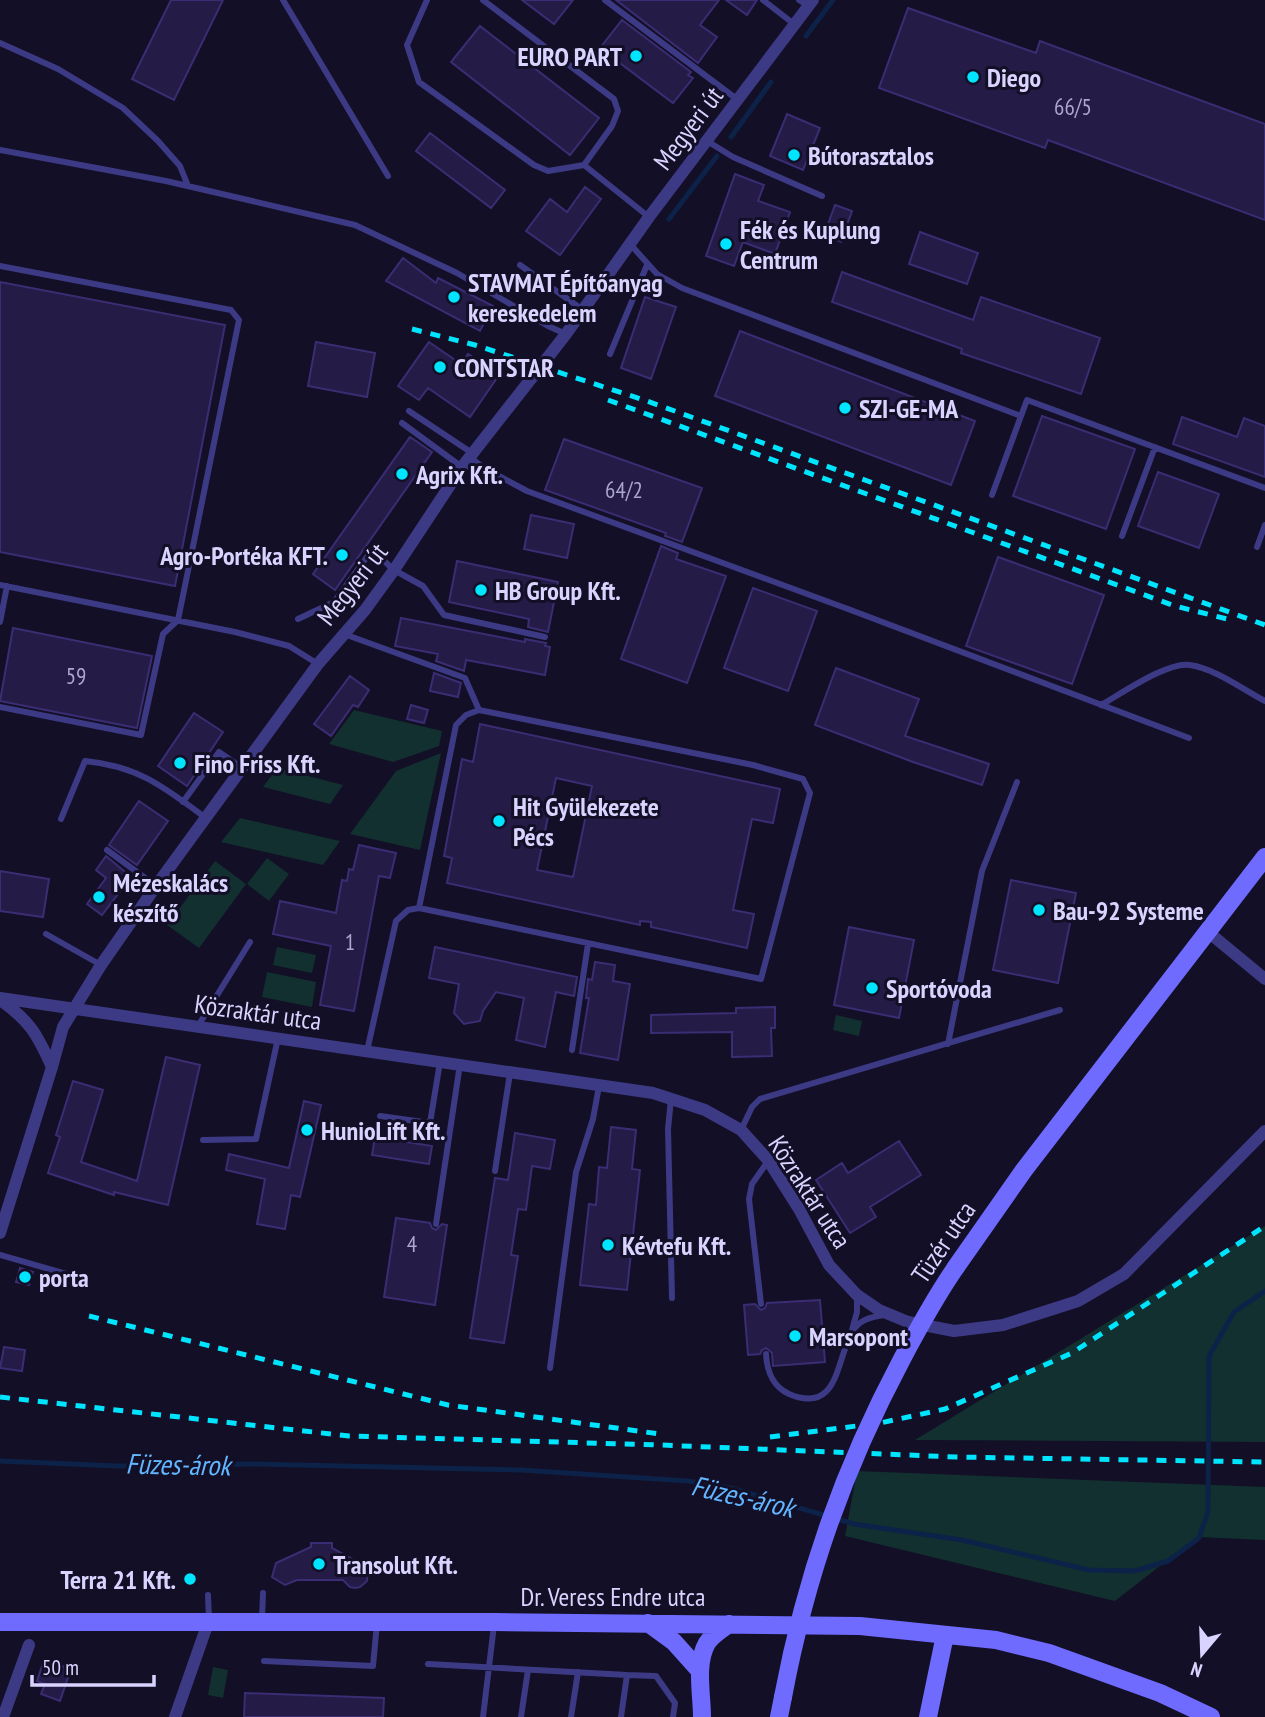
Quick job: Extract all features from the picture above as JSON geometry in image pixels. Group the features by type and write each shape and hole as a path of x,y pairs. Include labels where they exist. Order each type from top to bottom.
{"street":[{"name":"Megyeri út","path":"0,1233 63,1027 101,965 318,664 394,569 468,459 566,334 649,217 795,25 807,2"},
{"name":"Tüzér utca","path":"779,1717 811,1575 841,1489 880,1401 935,1297 1024,1170 1265,857"},
{"path":"1207,931 1265,979"},
{"path":"0,999 23,1015 42,1044 52,1067"},
{"name":"Közraktár utca","path":"0,999 653,1093 705,1110 741,1130 768,1160 799,1209 829,1265 857,1295 908,1322 954,1331 1003,1325 1078,1301 1124,1274 1265,1131"},
{"path":"175,1717 209,1620"},
{"name":"Dr. Veress Endre utca","path":"0,1622 209,1620 860,1626 996,1640 1049,1653 1160,1693 1211,1717"},
{"path":"648,1623 674,1642 700,1671"},
{"path":"702,1717 700,1671 708,1643 729,1624"},
{"path":"928,1717 945,1635"},
{"path":"3,1717 29,1645"}],"lane":[{"path":"283,0 387,176"},
{"path":"427,0 407,45 419,82 534,165 548,172 584,165 612,125 618,111 614,99 483,0"},
{"path":"605,0 738,100"},
{"path":"763,0 795,25"},
{"path":"0,43 58,69 123,108 180,166 188,186"},
{"path":"707,141 733,157 822,196"},
{"path":"0,150 188,186 355,225 457,273 566,334"},
{"path":"584,165 649,217"},
{"path":"631,244 657,274 682,288 1021,416"},
{"path":"520,265 583,310"},
{"path":"610,354 647,265"},
{"path":"0,266 231,310 239,320 178,620 163,634 141,735 0,707"},
{"path":"992,495 1027,400 1265,488"},
{"path":"410,411 468,459"},
{"path":"402,423 527,491 1189,738"},
{"path":"1122,536 1155,447"},
{"path":"1257,547 1265,525"},
{"path":"298,619 334,602 372,550 394,569 423,586 444,615 545,637"},
{"path":"3,585 178,620 289,646 318,664"},
{"path":"0,591 3,585"},
{"path":"0,622 3,585"},
{"path":"344,634 465,678 479,710"},
{"path":"1101,705 1172,667 1189,664 1210,671 1265,701"},
{"path":"367,1051 396,921 408,910 419,908 761,979 810,793 803,779 753,765 479,710 466,715 456,725 419,908"},
{"path":"183,802 219,752 242,767"},
{"path":"61,819 85,761 110,764 138,772 206,818"},
{"path":"948,1044 982,871 1017,782"},
{"path":"107,850 156,886"},
{"path":"46,934 101,965"},
{"path":"198,1026 250,942"},
{"path":"572,1050 588,944"},
{"path":"741,1130 752,1107 760,1099 1060,1010"},
{"path":"373,1027 383,1028"},
{"path":"203,1140 257,1139 278,1038"},
{"path":"380,1116 430,1123 440,1062"},
{"path":"436,1224 460,1065"},
{"path":"495,1171 510,1073"},
{"path":"550,1368 576,1172 593,1119 599,1086"},
{"path":"671,1099 668,1129 673,1298"},
{"path":"761,1304 749,1199 752,1184 768,1160"},
{"path":"0,1255 84,1279"},
{"path":"766,1354 768,1371 775,1383 786,1392 800,1398 816,1397 825,1392 836,1379 852,1332 857,1312 857,1295"},
{"path":"852,1332 865,1318 889,1314"},
{"path":"262,1621 263,1594"},
{"path":"208,1595 209,1620"},
{"path":"264,1661 373,1666 377,1622"},
{"path":"483,1717 495,1622"},
{"path":"428,1664 656,1676 675,1703 673,1717"},
{"path":"521,1717 528,1670"},
{"path":"571,1717 578,1672"},
{"path":"621,1717 627,1675"}],"green space":[{"path":"354,710 442,731 439,746 393,762 329,744"},
{"path":"441,753 420,850 350,834 396,771"},
{"path":"277,768 343,785 330,804 263,787"},
{"path":"240,818 340,841 323,865 221,842"},
{"path":"267,858 289,874 269,901 247,884"},
{"path":"215,861 246,884 199,948 167,925"},
{"path":"277,947 316,955 312,973 273,965"},
{"path":"267,972 316,982 312,1007 262,997"},
{"path":"836,1015 862,1021 859,1036 833,1030"},
{"path":"1265,1226 1265,1442 915,1440"},
{"path":"857,1471 1265,1487 1265,1540 1197,1537 1115,1601 845,1536"},
{"path":"213,1667 228,1670 223,1698 208,1695"}],"building":[{"path":"171,0 223,0 174,100 132,79"},
{"path":"522,0 573,0 554,24"},
{"path":"616,0 719,0 700,25 717,37 698,63"},
{"path":"726,0 757,0 747,15"},
{"path":"908,8 1036,53 1040,41 1265,124 1265,220 1048,140 1045,148 879,88"},
{"path":"622,20 691,72 688,75 693,78 673,103 600,48"},
{"path":"480,26 599,118 570,155 451,62"},
{"path":"787,114 820,128 803,170 770,156"},
{"path":"430,133 505,190 491,208 416,151"},
{"path":"735,174 764,185 758,201 790,212 775,254 743,242 734,266 706,256"},
{"path":"585,187 601,199 560,255 526,231 550,199 567,212"},
{"path":"835,205 852,211 841,242 824,235"},
{"path":"920,232 978,253 967,284 909,264"},
{"path":"403,258 436,283 438,278 493,306 480,331 386,281"},
{"path":"842,272 973,320 981,297 1100,338 1081,394 961,353 962,349 832,302"},
{"path":"0,282 225,325 175,586 0,552"},
{"path":"645,297 676,307 651,379 621,368"},
{"name":"SZI-GE-MA","path":"740,331 975,421 951,485 715,396"},
{"path":"316,342 375,353 367,397 308,386"},
{"path":"429,342 461,364 468,354 499,375 470,417 428,388 419,400 398,386"},
{"path":"1042,416 1135,449 1106,529 1013,496"},
{"path":"1182,417 1237,437 1244,418 1265,426 1265,477 1173,444"},
{"path":"410,437 432,452 335,590 313,574"},
{"path":"564,439 702,488 682,542 665,536 666,533 545,490"},
{"path":"1158,472 1219,494 1199,548 1138,526"},
{"path":"531,515 574,524 567,558 524,549"},
{"path":"661,546 678,553 676,559 726,576 687,683 621,659"},
{"path":"998,557 1104,595 1072,684 966,646"},
{"path":"457,561 558,582 548,632 528,627 529,619 449,602"},
{"path":"753,588 817,611 788,691 724,668"},
{"path":"401,618 525,642 525,639 546,643 545,646 550,647 545,675 466,660 464,671 436,661 438,654 395,646"},
{"path":"13,628 152,656 137,728 0,701"},
{"path":"836,668 919,699 905,736 989,764 982,785 815,725"},
{"path":"434,673 461,683 458,697 430,691"},
{"path":"350,676 369,690 358,707 353,705 331,736 314,724"},
{"path":"411,705 428,710 424,723 407,719"},
{"path":"194,713 223,732 187,786 158,766"},
{"path":"480,724 780,789 773,823 752,819 733,910 754,914 747,948 651,927 651,922 640,921 640,925 447,883 452,858 444,856 462,759 473,762","holes":["556,778 592,786 573,877 537,870"]},
{"path":"139,801 168,821 137,865 109,845"},
{"path":"359,845 396,853 390,878 379,876 354,1011 320,1005 331,946 273,934 280,901 336,913 342,880 347,881 349,869 353,870"},
{"path":"106,856 131,877 102,915 87,904 106,878 96,870"},
{"path":"0,871 49,879 43,917 0,911"},
{"path":"1011,880 1076,893 1058,983 993,970"},
{"path":"849,927 914,940 899,1018 834,1005"},
{"path":"435,947 577,977 574,996 556,992 545,1047 516,1040 524,998 496,992 483,1011 480,1021 464,1024 454,1013 459,984 429,978"},
{"path":"595,962 615,965 613,981 630,984 618,1060 580,1053 589,998 586,998 588,979 592,980"},
{"path":"775,1007 775,1028 771,1028 772,1056 732,1057 732,1032 651,1033 651,1015 736,1013 736,1008"},
{"path":"166,1057 200,1065 168,1205 114,1192 114,1195 48,1173 60,1137 56,1135 73,1081 103,1090 81,1162 137,1181"},
{"name":"HunioLift Kft.","path":"304,1101 321,1105 300,1197 291,1195 285,1229 257,1224 265,1179 226,1170 229,1154 289,1168"},
{"name":"Kévtefu Kft.","path":"611,1127 636,1130 632,1169 640,1170 627,1290 580,1285 589,1204 596,1205 599,1167 607,1168"},
{"path":"515,1133 555,1140 550,1169 532,1166 526,1210 518,1209 511,1255 518,1256 504,1343 470,1338 495,1178 508,1180"},
{"path":"375,1137 432,1146 429,1164 372,1155"},
{"path":"899,1141 921,1175 870,1207 876,1217 850,1233 816,1180 842,1163 848,1173"},
{"path":"396,1218 430,1223 436,1230 442,1224 447,1225 435,1305 384,1297"},
{"name":"porta","path":"20,1268 33,1272 29,1285 16,1282"},
{"path":"820,1300 825,1362 773,1366 772,1353 766,1348 760,1354 748,1355 744,1305 755,1304 761,1310 767,1303"},
{"path":"4,1347 25,1350 22,1371 0,1368"},
{"name":"Transolut Kft.","path":"311,1543 332,1543 332,1548 365,1566 368,1571 367,1581 355,1588 343,1580 297,1580 285,1585 272,1577 276,1563 311,1547"},
{"path":"44,1660 71,1669 60,1701 41,1694 45,1684 37,1681"},
{"path":"245,1693 384,1698 383,1717 244,1717"}],"waterway":[{"path":"806,36 833,0"},
{"path":"731,137 771,82"},
{"path":"669,219 717,156"},
{"name":"Füzes-árok","path":"0,1461 118,1466 254,1464 521,1470 688,1481 731,1488 854,1524 962,1540 1089,1570 1135,1571 1168,1561 1199,1538 1208,1512 1209,1356 1234,1312 1265,1291"}],"railway":[{"path":"412,329 475,345 647,401 1265,625"},
{"path":"608,400 1175,606 1231,620"},
{"path":"770,1437 880,1423 945,1409 1072,1353 1265,1226"},
{"path":"89,1316 448,1405 660,1434"},
{"path":"0,1397 349,1436 956,1457 1265,1462"}],"place":[{"name":"EURO PART","path":"636,56"},
{"name":"Diego","path":"973,77"},
{"name":"Bútorasztalos","path":"794,155"},
{"name":"Fék és Kuplung Centrum","path":"726,244"},
{"name":"STAVMAT Építőanyag kereskedelem","path":"454,297"},
{"name":"CONTSTAR","path":"440,367"},
{"name":"SZI-GE-MA","path":"845,408"},
{"name":"Agrix Kft.","path":"402,474"},
{"name":"Agro-Portéka KFT.","path":"342,555"},
{"name":"HB Group Kft.","path":"481,590"},
{"name":"Fino Friss Kft.","path":"180,763"},
{"name":"Hit Gyülekezete Pécs","path":"499,821"},
{"name":"Mézeskalács készítő","path":"99,897"},
{"name":"Bau-92 Systeme","path":"1039,910"},
{"name":"Sportóvoda","path":"872,988"},
{"name":"HunioLift Kft.","path":"307,1130"},
{"name":"Kévtefu Kft.","path":"608,1245"},
{"name":"porta","path":"25,1277"},
{"name":"Marsopont","path":"795,1336"},
{"name":"Transolut Kft.","path":"319,1564"},
{"name":"Terra 21 Kft.","path":"190,1579"}]}
